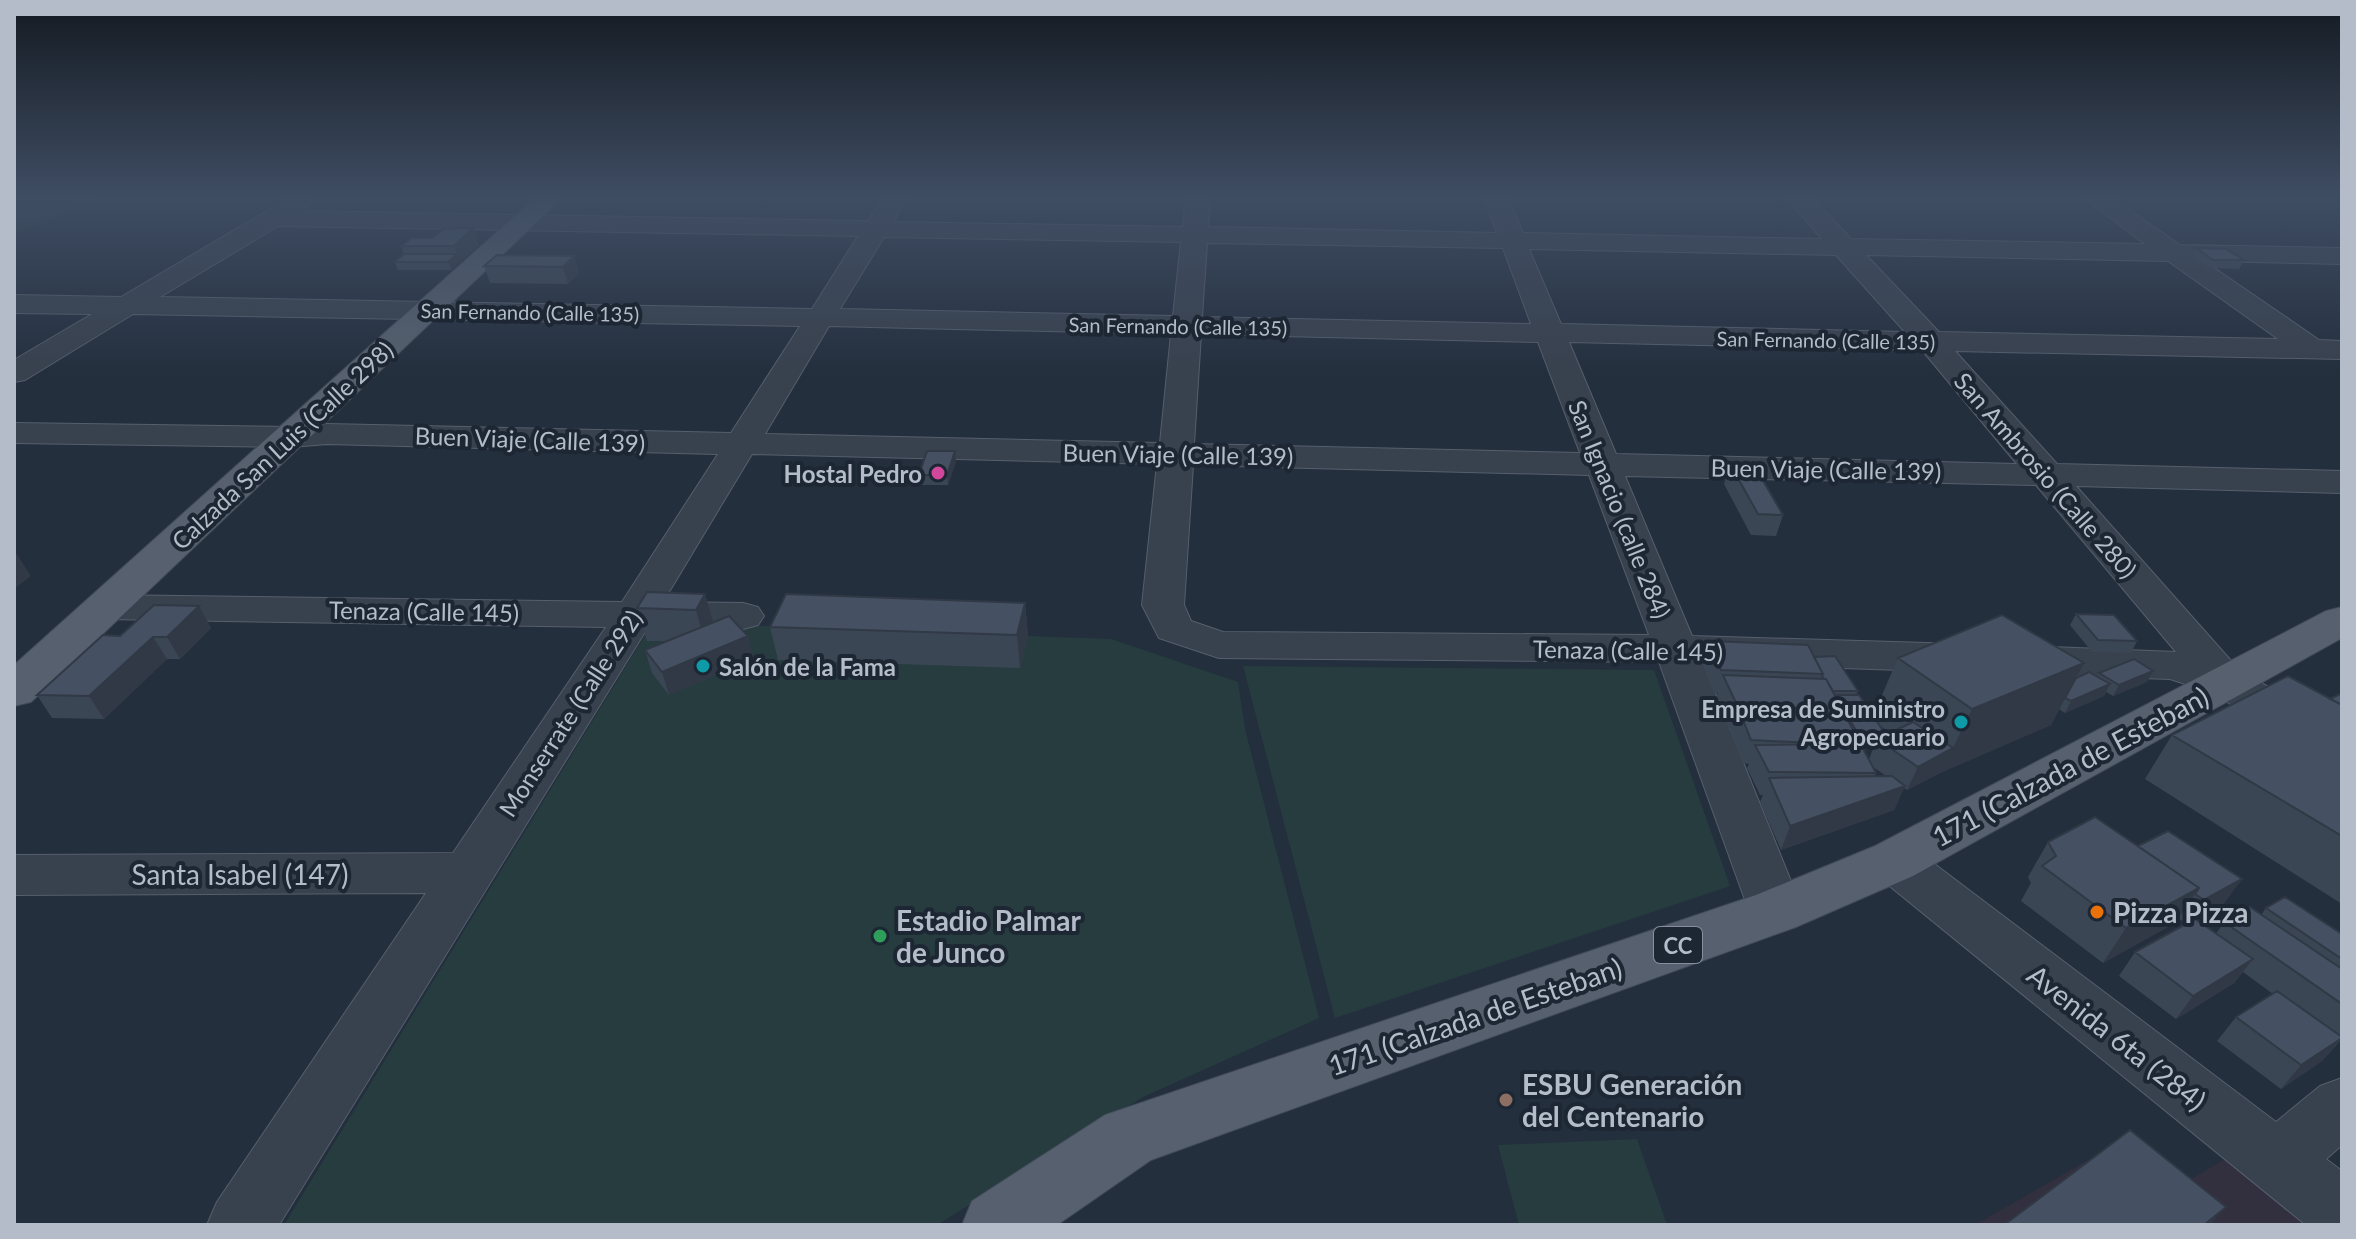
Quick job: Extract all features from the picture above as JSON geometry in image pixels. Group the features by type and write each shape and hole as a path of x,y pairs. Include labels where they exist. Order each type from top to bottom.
{"main road":[{"name":"Calzada San Luis (Calle 298)","path":"14,691 487,256"},
{"name":"171 (Calzada de Esteban)","path":"997,1225 1129,1137 1776,911 1894,861 2342,620"}],"street":[{"path":"14,373 209,256"},
{"name":"Monserrate (Calle 292)","path":"241,1225 465,873 635,614 859,256"},
{"path":"1175,454 1192,256"},
{"name":"San Ignacio (calle 284)","path":"1520,256 1776,911"},
{"name":"San Ambrosio (Calle 280)","path":"1853,256 2226,682"},
{"path":"2181,256 2342,371"},
{"name":"San Fernando (Calle 135)","path":"14,304 2342,350"},
{"name":"Buen Viaje (Calle 139)","path":"14,433 291,437 327,434 2342,482"},
{"name":"Tenaza (Calle 145)","path":"1175,454 1163,605 1174,629 1219,645 1676,649 2174,665 2226,682"},
{"name":"Tenaza (Calle 145)","path":"105,607 743,616"},
{"path":"2226,682 2342,748"},
{"name":"Avenida 6ta (284)","path":"1894,861 2342,1212"},
{"name":"Santa Isabel (147)","path":"14,875 465,873"},
{"path":"2276,1162 2342,1106"}],"shaded area":[{"path":"2120,1142 2185,1183 2240,1150 2338,1225 1975,1225"}],"green space":[{"name":"Estadio Palmar de Junco","path":"653,622 1111,639 1238,682 1245,729 1319,1018 1143,1097 937,1225 284,1225"},
{"path":"1243,666 1654,670 1730,886 1335,1018"},
{"path":"1637,1139 1667,1225 1519,1225 1498,1145"}],"building":[{"path":"402,256 455,256 448,262 395,262"},
{"path":"496,256 574,256 563,267 484,266"},
{"path":"2207,256 2237,256 2244,260 2213,260"},
{"path":"927,451 955,451 947,475 919,475"},
{"path":"1730,464 1754,465 1783,515 1758,514"},
{"path":"647,592 705,594 696,610 637,608"},
{"path":"786,594 1025,603 1017,635 770,627"},
{"path":"154,605 199,606 167,637 153,637 89,696 37,695 103,635 120,636"},
{"path":"2076,614 2114,615 2137,641 2098,640"},
{"path":"2002,615 2084,663 1972,709 1898,658"},
{"path":"729,616 748,636 662,672 645,650"},
{"path":"1709,641 1808,645 1823,674 1721,670"},
{"path":"1835,656 1858,691 1833,691 1824,679 1814,657"},
{"path":"2134,659 2153,671 2119,685 2099,673"},
{"path":"2089,672 2110,684 2071,701 2065,698 2076,678"},
{"path":"1723,675 1826,679 1876,773 1769,772 1755,745 1833,744 1751,740 1738,707 1823,709 1737,705"},
{"path":"2288,676 2342,705 2342,836 2172,735"},
{"path":"2342,693 2342,705 2330,699"},
{"path":"1835,695 1859,695 1884,732 1857,732"},
{"path":"1913,722 1953,748 1918,767 1877,739"},
{"path":"1892,776 1905,786 1790,826 1769,778"},
{"path":"2095,817 2199,888 2126,928 2042,866 2056,856 2048,842"},
{"path":"2168,831 2242,879 2204,900 2195,894 2199,888 2138,846"},
{"path":"2285,897 2342,934 2342,959 2266,908"},
{"path":"2250,907 2342,969 2342,1004 2224,922"},
{"path":"2195,919 2253,959 2193,996 2135,952"},
{"path":"2277,991 2342,1038 2301,1065 2236,1017"},
{"path":"2130,1130 2226,1207 2204,1225 2004,1225"}],"place":[{"name":"Hostal Pedro","path":"938,473"},
{"name":"Salón de la Fama","path":"703,666"},
{"name":"Empresa de Suministro Agropecuario","path":"1961,722"},
{"name":"Pizza Pizza","path":"2097,912"},
{"name":"Estadio Palmar de Junco","path":"880,936"},
{"name":"ESBU Generación del Centenario","path":"1506,1100"}]}
